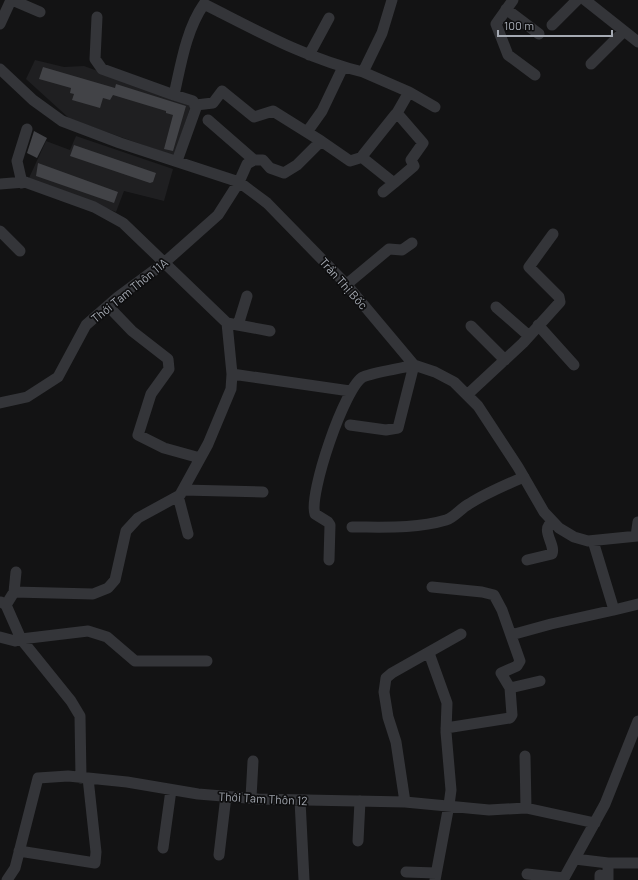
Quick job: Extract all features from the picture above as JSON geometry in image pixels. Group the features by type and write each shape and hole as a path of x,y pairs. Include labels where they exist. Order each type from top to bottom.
{"street":[{"path":"0,24 12,0 40,12"},
{"path":"363,72 382,33 392,0"},
{"path":"513,0 496,24 508,54 535,75"},
{"path":"552,25 577,0"},
{"path":"585,0 638,42"},
{"path":"174,95 182,57 194,18 205,2 270,37 343,68 363,72 409,92 435,107"},
{"path":"506,9 539,34"},
{"path":"97,17 95,59 102,69 193,101 196,105"},
{"path":"310,55 329,18"},
{"path":"591,64 624,31"},
{"path":"307,132 322,111 343,68"},
{"name":"Trần Thị Bốc","path":"0,69 33,100 62,121 120,143 239,182 267,203 347,284 414,365"},
{"path":"196,105 213,103 222,91 254,117 273,111 350,161 363,157"},
{"path":"363,157 363,153 396,113 409,92"},
{"path":"177,162 196,105"},
{"path":"383,192 414,166 411,160 423,143 396,113"},
{"path":"208,120 254,160 263,160 270,168 284,173 297,165 321,141"},
{"path":"22,183 17,161 27,129"},
{"path":"363,157 394,183"},
{"name":"Thới Tam Thôn 11A","path":"0,403 27,397 58,377 86,325 164,263 218,215 239,182 247,164 254,160"},
{"path":"0,184 25,182 94,207 123,223 164,263 233,324 270,331"},
{"path":"0,231 20,251"},
{"path":"467,395 505,360 560,300 529,267 553,234"},
{"path":"347,284 389,249 404,250 412,243"},
{"path":"188,534 181,493 200,458 231,389 233,324 247,296"},
{"path":"108,306 132,331 168,359 169,369 151,394 138,435 164,448 200,458"},
{"path":"496,307 528,336"},
{"path":"538,325 574,365"},
{"path":"471,326 505,360"},
{"path":"350,425 386,430 396,429 400,421 414,365"},
{"path":"329,560 330,525 328,522 315,514 313,503 321,464 350,391 362,378 414,365 435,372 454,382 478,406 524,477 544,512 553,522 574,537 593,541 637,536 638,522"},
{"path":"232,374 350,391"},
{"path":"352,527 398,527 425,524 448,519 485,494 524,477"},
{"path":"14,592 93,594 108,588 115,580 126,531 138,518 181,493 263,492"},
{"path":"527,560 552,554 553,548 547,528 553,522"},
{"path":"593,541 614,610"},
{"path":"16,572 14,592 3,604 22,639 71,701 80,716 84,778 96,852 95,863 19,851"},
{"path":"432,587 482,592 497,598 520,660 517,666 501,673 510,688 512,715 510,718 446,728"},
{"path":"511,635 551,624 638,604"},
{"path":"0,637 15,641 88,631 107,637 128,657 135,661 207,661"},
{"path":"405,802 396,742 388,718 384,692 386,678 392,673 461,634"},
{"path":"406,872 436,877 451,790 446,728 448,703 429,653"},
{"path":"510,688 540,681"},
{"path":"527,874 564,879 605,804 638,721"},
{"path":"525,756 526,808"},
{"path":"251,798 253,761"},
{"name":"Thới Tam Thôn 12","path":"7,880 15,868 38,778 84,778 127,782 171,790 251,798 405,802 489,810 526,808 595,822"},
{"path":"164,848 171,790"},
{"path":"219,855 226,796"},
{"path":"300,800 304,880"},
{"path":"358,841 360,801"},
{"path":"575,858 608,863 638,863"},
{"path":"603,878 608,863"}],"shaded area":[{"path":"35,60 64,67 84,66 191,105 174,156 70,119 26,79"},
{"path":"76,136 173,169 164,201 124,191 116,212 29,178 46,141 70,150"}],"building":[{"path":"43,67 115,88 116,84 186,106 173,151 164,149 173,115 166,113 166,111 113,95 110,100 103,98 100,108 72,100 74,94 70,93 71,88 39,79"},
{"path":"34,131 47,138 37,158 27,153"},
{"path":"74,145 156,173 153,182 150,183 70,156"},
{"path":"38,163 118,192 114,203 36,176"}]}
